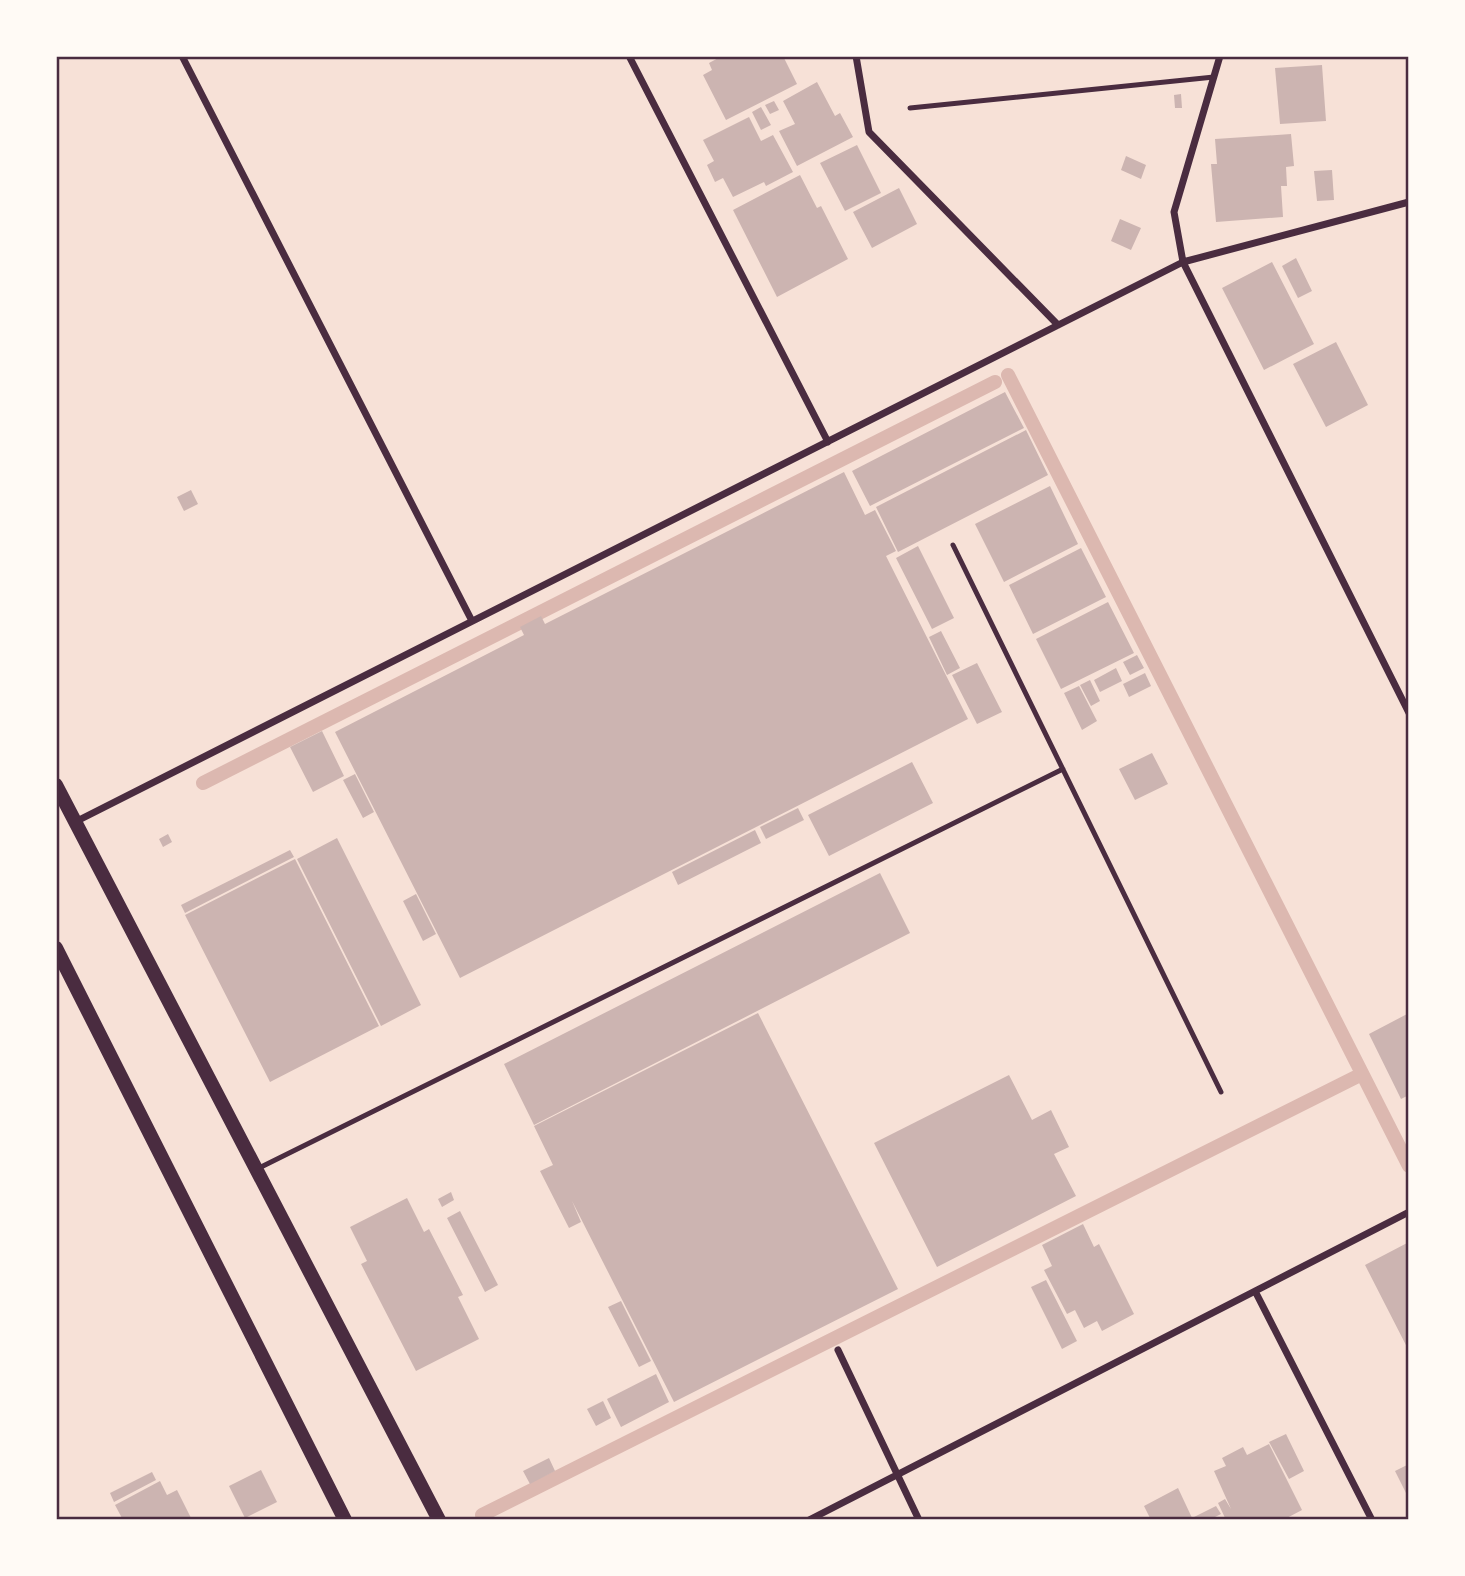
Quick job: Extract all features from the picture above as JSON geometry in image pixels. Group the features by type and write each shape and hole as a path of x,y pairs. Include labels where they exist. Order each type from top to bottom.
{"main road":[{"path":"56,785 439,1520"},
{"path":"56,947 345,1520"}],"street":[{"path":"182,56 472,621"},
{"path":"629,56 828,442"},
{"path":"856,56 869,132 1059,325"},
{"path":"1220,56 1174,212 1183,262 1409,713"},
{"path":"75,822 1183,262 1409,202"},
{"path":"809,1520 1409,1212"},
{"path":"1255,1292 1371,1520"},
{"path":"838,1350 919,1520"}],"lane":[{"path":"910,108 1214,77"},
{"path":"953,545 1221,1092"},
{"path":"256,1169 1063,769"}],"building":[{"path":"722,56 783,56 797,84 726,120 703,75 712,70 709,63"},
{"path":"1322,65 1326,121 1280,124 1275,68"},
{"path":"817,82 835,116 840,113 853,137 797,166 779,131 795,124 783,101"},
{"path":"1181,94 1182,108 1175,108 1174,95"},
{"path":"774,101 779,110 770,114 765,105"},
{"path":"761,107 771,125 761,130 752,112"},
{"path":"749,117 761,141 773,135 793,172 766,186 764,182 733,197 723,178 715,182 707,165 714,161 703,140"},
{"path":"1291,134 1294,166 1286,167 1287,186 1281,186 1283,217 1216,222 1211,164 1217,164 1215,139"},
{"path":"857,145 881,193 845,211 820,163"},
{"path":"1126,156 1146,165 1141,179 1121,170"},
{"path":"1332,170 1334,200 1317,201 1314,171"},
{"path":"800,175 817,208 821,206 848,259 777,297 733,210"},
{"path":"899,188 917,224 872,248 853,212"},
{"path":"1120,219 1141,228 1131,250 1111,241"},
{"path":"1296,258 1312,291 1298,298 1282,266"},
{"path":"1272,262 1314,344 1264,370 1222,288"},
{"path":"1336,342 1368,405 1326,427 1293,364"},
{"path":"1005,392 1024,428 870,506 852,471"},
{"path":"1026,430 1048,475 898,552 876,507"},
{"path":"844,472 865,515 875,510 896,551 886,556 968,719 460,978 335,732 524,635 520,627 541,616 545,624"},
{"path":"1050,486 1078,544 1004,582 975,524"},
{"path":"191,490 198,504 184,511 177,497"},
{"path":"918,546 954,618 932,629 896,558"},
{"path":"1081,548 1106,597 1033,634 1009,585"},
{"path":"1108,602 1134,653 1061,689 1036,639"},
{"path":"941,631 960,668 947,675 929,637"},
{"path":"1137,655 1144,668 1130,675 1123,662"},
{"path":"977,663 1002,712 977,724 952,675"},
{"path":"1116,668 1122,681 1100,692 1094,680"},
{"path":"1145,673 1151,686 1129,697 1123,684"},
{"path":"1090,680 1100,701 1091,706 1080,685"},
{"path":"1079,686 1097,721 1082,730 1064,693"},
{"path":"322,731 344,776 313,792 290,747"},
{"path":"1152,753 1168,784 1135,800 1119,769"},
{"path":"912,762 933,803 829,856 808,815"},
{"path":"355,774 374,812 363,818 343,780"},
{"path":"798,808 804,820 766,839 760,827"},
{"path":"755,830 761,843 678,885 672,872"},
{"path":"168,834 172,842 163,847 159,839"},
{"path":"337,838 421,1005 381,1026 297,859"},
{"path":"290,850 294,857 185,913 181,905"},
{"path":"295,859 379,1026 270,1082 185,915"},
{"path":"880,873 910,933 534,1125 504,1064"},
{"path":"416,894 436,934 423,941 403,901"},
{"path":"758,1013 898,1289 674,1402 572,1201 581,1222 569,1228 540,1171 553,1165 534,1126"},
{"path":"1409,1013 1409,1095 1401,1099 1369,1034"},
{"path":"1009,1075 1032,1120 1051,1110 1069,1147 1054,1154 1076,1196 937,1267 874,1143"},
{"path":"451,1192 454,1200 442,1207 438,1199"},
{"path":"407,1198 424,1232 429,1229 463,1295 458,1297 479,1339 416,1371 361,1264 367,1261 350,1227"},
{"path":"460,1211 498,1285 485,1292 447,1218"},
{"path":"1083,1224 1094,1247 1099,1244 1134,1314 1102,1331 1097,1321 1084,1328 1075,1310 1067,1314 1044,1270 1052,1266 1042,1245"},
{"path":"1409,1242 1409,1351 1365,1265"},
{"path":"1046,1280 1077,1341 1062,1349 1031,1287"},
{"path":"621,1301 651,1361 639,1367 608,1307"},
{"path":"656,1374 669,1402 621,1427 607,1399"},
{"path":"603,1401 611,1418 596,1426 587,1409"},
{"path":"1286,1434 1304,1471 1289,1479 1269,1442"},
{"path":"1269,1444 1302,1510 1283,1520 1226,1520 1218,1503 1225,1499 1231,1509 1214,1471 1226,1466 1222,1458 1243,1447 1247,1455"},
{"path":"549,1458 555,1471 530,1484 523,1471"},
{"path":"1409,1464 1409,1499 1395,1471"},
{"path":"261,1470 277,1502 245,1518 229,1486"},
{"path":"152,1472 156,1480 114,1502 110,1493"},
{"path":"160,1481 167,1495 177,1490 192,1520 123,1520 115,1505"},
{"path":"1178,1488 1193,1520 1151,1520 1144,1506"},
{"path":"1216,1506 1221,1514 1209,1520 1196,1520 1194,1517"}],"waterway":[{"path":"1008,375 1409,1166"},
{"path":"203,783 995,382"},
{"path":"482,1515 1362,1074"}]}
